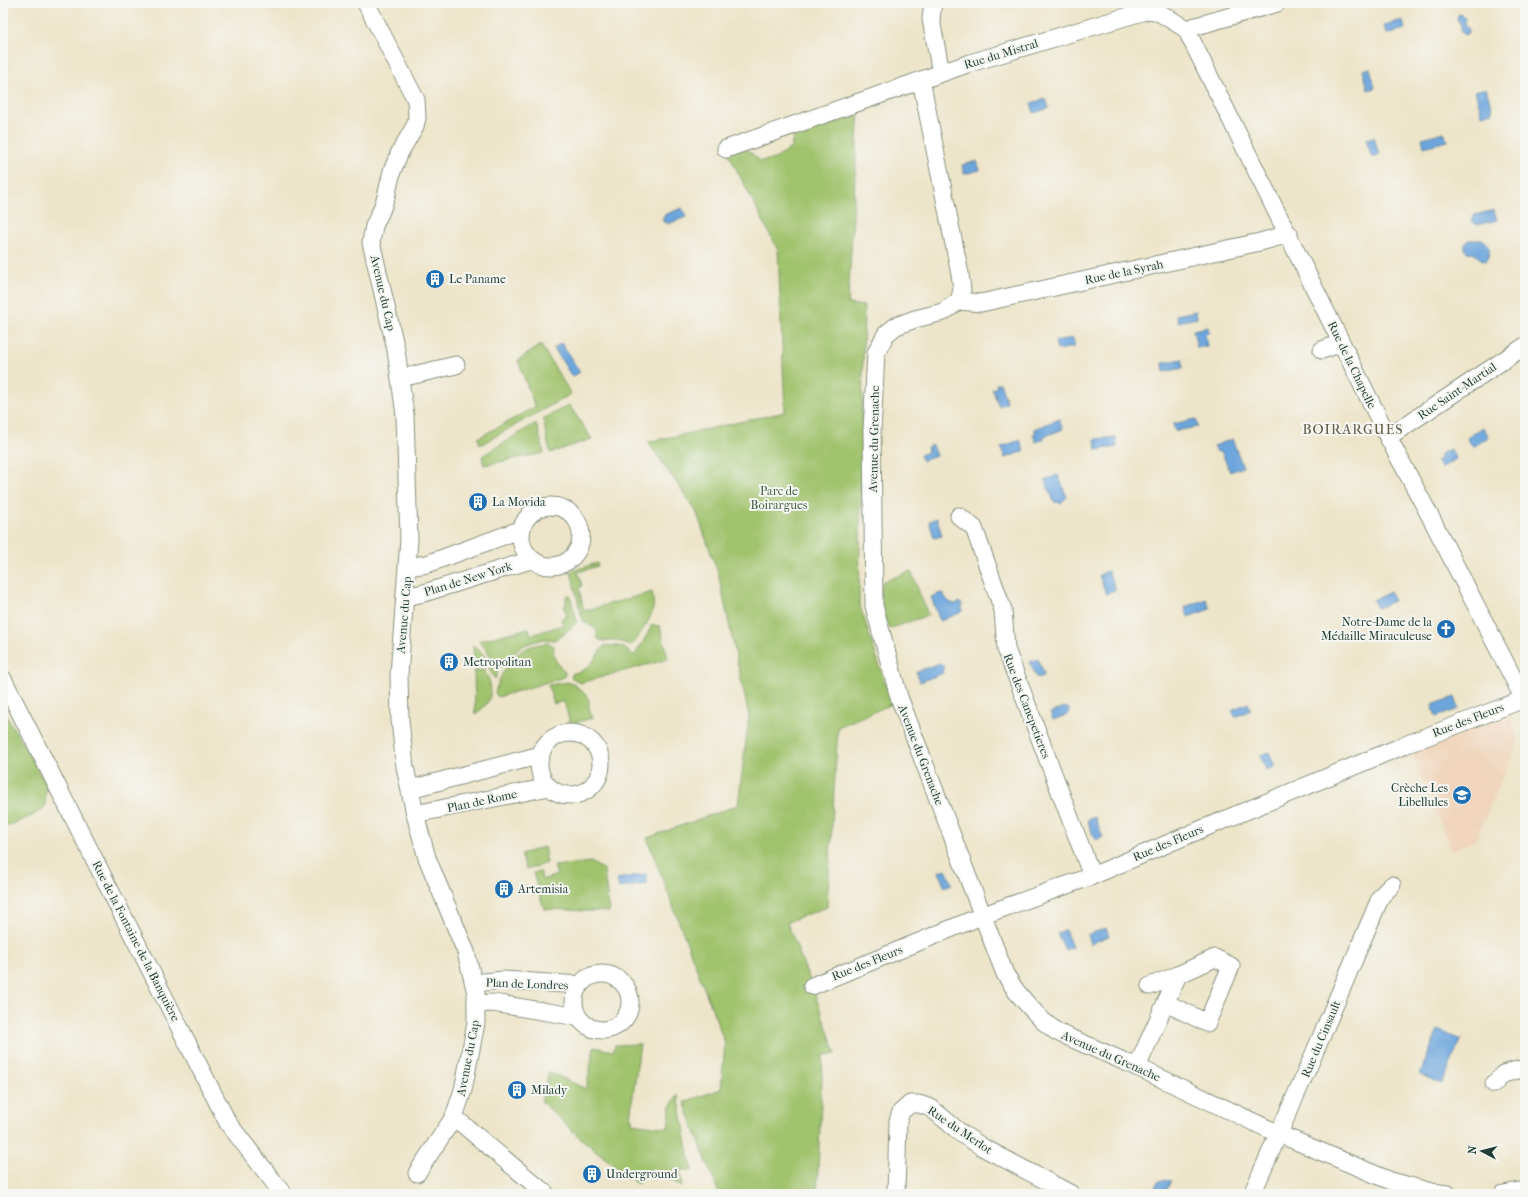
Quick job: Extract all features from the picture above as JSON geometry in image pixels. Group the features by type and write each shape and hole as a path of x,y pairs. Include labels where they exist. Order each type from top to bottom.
{"street":[{"name":"Avenue du Cap","path":"366,3 416,100 417,118 392,171 384,204 374,226 371,242 391,326 401,378 407,444 409,514 408,567 399,675 400,720 405,767 427,858 466,952 474,983 476,1004 476,1023 464,1090 454,1117 418,1172"},
{"path":"933,3 931,19 941,73"},
{"path":"1186,29 1277,3"},
{"name":"Rue du Mistral","path":"726,149 970,63 1142,12 1152,10 1160,13 1186,29"},
{"name":"Rue de la Chapelle","path":"1186,29 1289,234 1388,437 1523,695"},
{"path":"921,80 960,274 962,290 959,301"},
{"name":"Rue de la Syrah","path":"959,301 981,303 1260,242 1289,234"},
{"name":"Avenue du Grenache","path":"959,301 943,312 915,319 896,326 886,334 876,353 872,431 874,606 899,697 984,915 993,945 1005,974 1016,991 1043,1021 1057,1032 1137,1067 1279,1134 1391,1181 1431,1192 1448,1194"},
{"path":"1322,350 1341,343"},
{"name":"Rue Saint-Martial","path":"1388,437 1525,346"},
{"path":"401,378 456,365"},
{"path":"408,567 426,564 522,528 525,521 534,511 546,506 555,506 571,512 576,519 582,534 578,550 573,558 566,563 552,567 538,564 532,560"},
{"name":"Rue des Canepetieres","path":"958,516 974,528 1003,610 1006,650 1092,876"},
{"name":"Plan de New York","path":"405,598 532,560 522,546 522,528"},
{"name":"Rue de la Fontaine de la Banquière","path":"3,679 228,1123 282,1194"},
{"name":"Rue des Fleurs","path":"812,986 984,915 1092,876 1523,695"},
{"path":"568,733 578,734 587,738 597,748 600,756 601,765 595,783 579,794 568,795 558,793 549,787 540,770 540,755 545,747 551,740 559,735 568,733"},
{"path":"410,789 540,755"},
{"name":"Plan de Rome","path":"416,814 549,787"},
{"name":"Rue du Cinsault","path":"1252,1194 1382,896 1392,885"},
{"path":"1150,986 1215,958 1231,966 1207,1023 1166,1004"},
{"name":"Plan de Londres","path":"601,974 609,975 623,983 628,991 630,999 628,1016 615,1028 597,1030 590,1028 578,1017 575,1009 574,1000 580,985 586,979 601,974"},
{"path":"1137,1067 1178,975"},
{"name":"Plan de Londres","path":"474,983 503,980 580,985"},
{"name":"Plan de Londres","path":"476,1004 493,1003 578,1017"},
{"path":"1494,1084 1503,1074 1525,1068"},
{"name":"Rue du Merlot","path":"896,1194 898,1121 901,1112 910,1104 919,1104 931,1108 962,1134 984,1148 1071,1194"},
{"path":"454,1117 546,1194"},
{"path":"1502,1194 1525,1190"}],"shaded area":[{"name":"Crèche Les Libellules","path":"1508,709 1518,741 1476,840 1451,851 1411,750"}],"green space":[{"name":"Parc de Boirargues","path":"859,108 848,304 864,306 859,603 892,704 838,727 827,907 787,922 836,1054 823,1055 817,1194 719,1194 684,1102 721,1089 725,1043 647,838 738,805 749,716 718,573 696,511 648,442 785,412 778,250 728,153 745,147 760,161 775,159 791,148 794,131"},
{"path":"541,345 571,394 480,445 478,438 535,407 518,360"},
{"path":"569,405 592,439 550,453 543,419"},
{"path":"536,423 544,453 484,465 482,456"},
{"path":"597,563 598,566 578,572 582,586 579,588 584,611 652,592 653,607 650,618 635,642 630,645 615,640 603,641 598,639 596,629 584,622 571,571"},
{"path":"911,571 928,615 889,629 879,603 882,582"},
{"path":"570,595 577,622 563,635 554,640 545,639 520,647 501,664 495,679 489,669 491,657 478,641 529,628 531,635 563,625 561,619 567,616 564,606 566,604 566,596"},
{"path":"652,625 660,626 668,659 580,683 571,677 573,673 587,667 604,646 619,646 635,655"},
{"path":"548,643 554,646 554,658 565,672 564,677 498,697 495,693 500,678 513,658 518,653 534,645"},
{"path":"473,645 484,656 486,661 485,664 474,665"},
{"path":"484,670 488,677 491,689 489,700 481,710 475,714 474,671"},
{"path":"567,682 575,685 586,695 589,700 589,709 593,718 570,724 564,701 554,704 548,685"},
{"path":"3,710 46,784 45,807 32,816 3,828"},
{"path":"544,847 547,863 526,870 521,854"},
{"path":"591,862 604,870 609,912 544,909 533,873 540,871 542,880 557,875 554,866"},
{"path":"640,1044 630,1118 632,1118 632,1123 668,1128 671,1105 678,1095 692,1170 680,1170 682,1187 652,1168 637,1184 579,1137 541,1101 549,1072 586,1089 594,1047 613,1051 615,1045"}],"water":[{"path":"1460,14 1465,17 1465,24 1469,30 1468,33 1464,35 1461,32 1461,25 1457,19 1458,15"},
{"path":"1403,20 1405,29 1386,34 1384,25"},
{"path":"1370,68 1375,88 1368,90 1363,70"},
{"path":"1486,88 1493,112 1482,115 1475,91"},
{"path":"1046,99 1049,108 1034,113 1031,103"},
{"path":"1444,132 1447,141 1424,147 1422,138"},
{"path":"1374,137 1379,155 1372,158 1366,139"},
{"path":"977,161 980,170 964,174 962,165"},
{"path":"682,208 686,217 668,224 667,222 664,223 662,218 665,217 664,215"},
{"path":"1494,210 1497,220 1477,225 1472,221 1474,215"},
{"path":"1469,240 1485,241 1489,246 1486,261 1482,260 1474,253 1467,252 1465,249 1465,244"},
{"path":"1196,311 1197,318 1178,322 1176,315"},
{"path":"1208,327 1209,333 1205,334 1207,346 1197,348 1193,330"},
{"path":"1073,338 1075,347 1057,350 1055,341"},
{"path":"561,343 580,372 572,377 554,348"},
{"path":"1182,359 1183,368 1164,372 1163,363"},
{"path":"1000,383 1007,403 999,406 992,389 997,387 996,384"},
{"path":"1059,419 1063,429 1043,437 1044,439 1036,442 1033,434 1036,433 1034,429"},
{"path":"1196,419 1198,427 1175,431 1173,424"},
{"path":"1483,427 1489,437 1473,447 1467,438"},
{"path":"1116,437 1117,447 1096,450 1095,439"},
{"path":"1232,439 1243,467 1230,472 1222,453 1216,451 1214,446"},
{"path":"1020,440 1024,451 1005,458 1001,447"},
{"path":"932,445 936,456 922,461 920,455 928,452 927,447"},
{"path":"1450,449 1456,459 1441,468 1436,461 1441,458 1439,455"},
{"path":"1058,475 1067,497 1061,503 1054,502 1045,480"},
{"path":"937,518 942,536 934,538 929,521"},
{"path":"1108,571 1116,590 1106,594 1099,575"},
{"path":"1390,592 1394,601 1377,608 1373,600"},
{"path":"943,593 947,600 955,604 958,604 958,602 962,604 962,611 940,621 931,597"},
{"path":"1206,599 1210,609 1188,617 1185,607"},
{"path":"1038,659 1044,674 1041,678 1036,677 1030,662"},
{"path":"939,663 944,667 942,671 943,673 920,682 916,672"},
{"path":"1455,697 1459,709 1436,717 1432,705"},
{"path":"1248,703 1251,710 1235,717 1232,710"},
{"path":"1065,707 1069,709 1069,714 1053,720 1050,713"},
{"path":"1269,752 1275,767 1266,770 1260,755"},
{"path":"1095,817 1103,837 1095,840 1087,820"},
{"path":"946,869 952,884 944,887 939,871"},
{"path":"646,874 647,884 619,888 617,879"},
{"path":"1106,928 1109,936 1090,944 1087,935"},
{"path":"1065,930 1072,947 1065,950 1057,933"},
{"path":"1438,1030 1461,1040 1442,1084 1420,1074"},
{"path":"1171,1180 1165,1194 1152,1194 1158,1181"}],"place":[{"name":"Le Paname","path":"435,279"},
{"name":"La Movida","path":"478,502"},
{"name":"Notre-Dame de la Médaille Miraculeuse","path":"1446,629"},
{"name":"Metropolitan","path":"449,662"},
{"name":"Crèche Les Libellules","path":"1462,795"},
{"name":"Artemisia","path":"504,889"},
{"name":"Milady","path":"517,1090"},
{"name":"Underground","path":"592,1174"}],"district":[{"name":"BOIRARGUES","path":"1353,429"}]}
